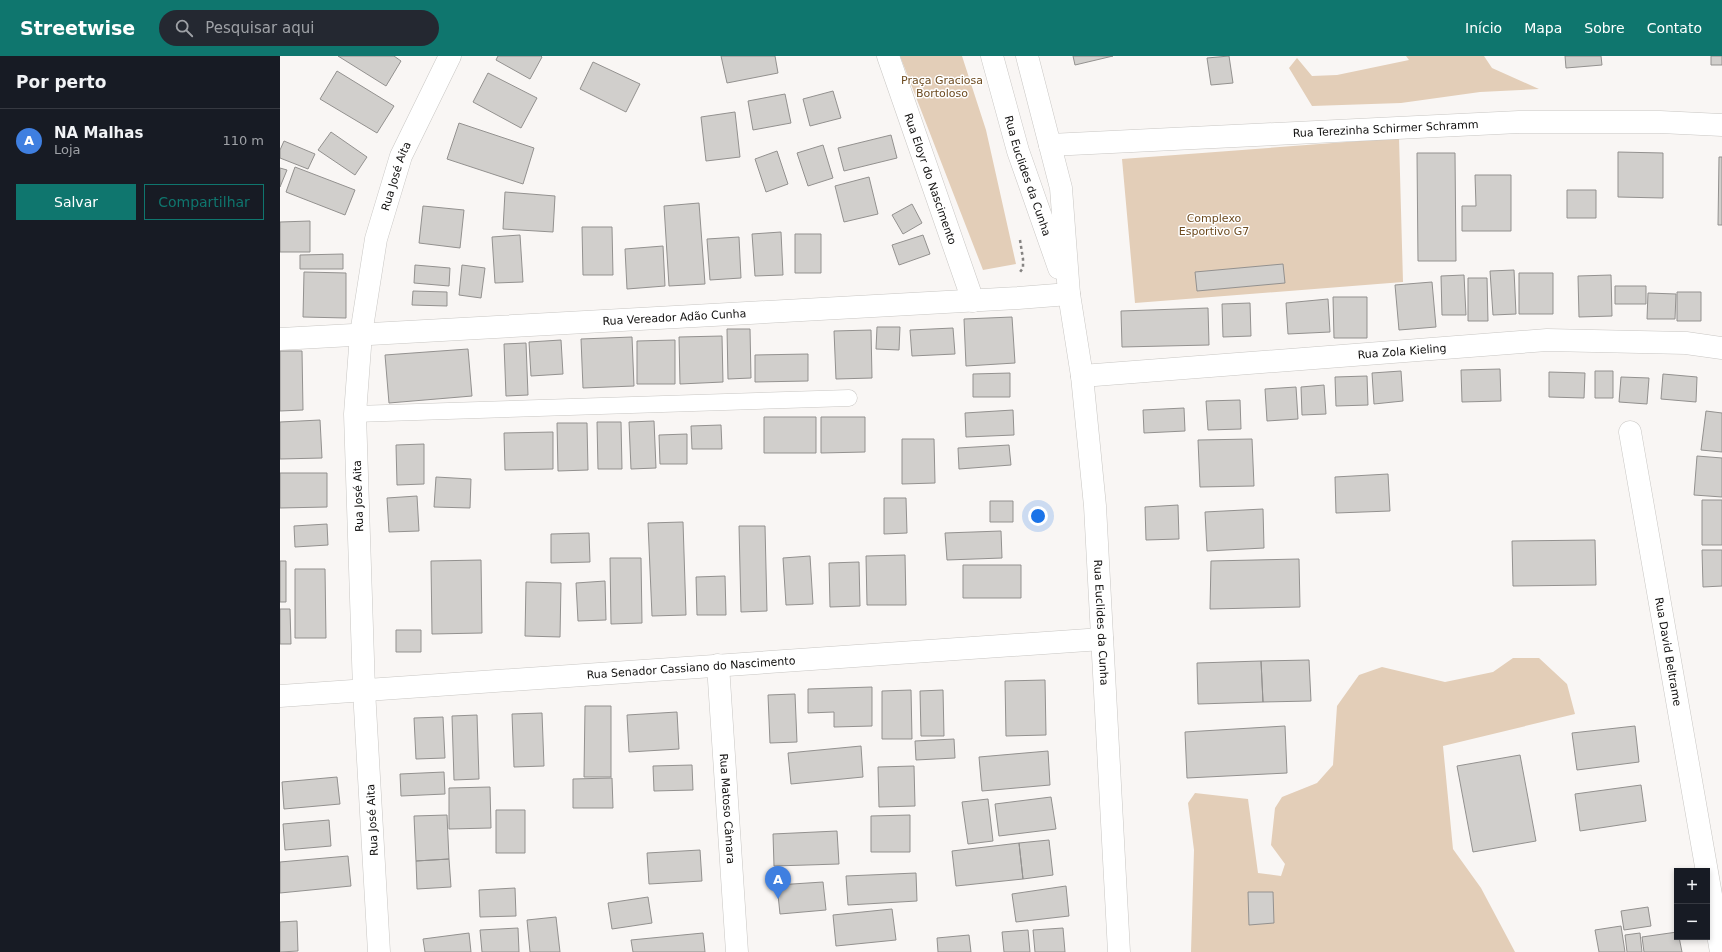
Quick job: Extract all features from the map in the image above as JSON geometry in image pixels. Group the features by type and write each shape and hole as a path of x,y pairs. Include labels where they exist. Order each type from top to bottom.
{"street":[{"name":"Rua José Aita","path":"379,952 364,690 355,414 361,334 376,239 402,156 450,56"},
{"name":"Rua Eloyr do Nascimento","path":"888,56 973,301"},
{"name":"Rua Euclides da Cunha","path":"992,56 1018,151 1069,294"},
{"name":"Rua Euclides da Cunha","path":"1027,56 1061,188 1069,294 1082,376 1095,506 1119,952"},
{"name":"Rua Terezinha Schirmer Schramm","path":"1011,124 1033,142 1050,145 1519,122 1660,122 1722,125"},
{"name":"Rua Vereador Adão Cunha","path":"280,339 973,301 1069,294"},
{"name":"Rua Zola Kieling","path":"1082,376 1547,340 1686,343 1722,348"},
{"name":"Rua David Beltrame","path":"1630,432 1721,952"},
{"name":"Rua Senador Cassiano do Nascimento","path":"280,696 1102,639"},
{"name":"Rua Matoso Câmara","path":"718,665 737,952"}],"lane":[{"path":"355,414 849,398"}],"green space":[{"name":"Praça Graciosa Bortoloso","path":"900,56 962,56 986,130 1016,264 983,270"},
{"path":"1406,56 1484,56 1492,68 1539,89 1480,92 1401,103 1312,106 1289,68 1297,58 1312,76 1337,75 1409,60"},
{"name":"Complexo Esportivo G7","path":"1399,138 1403,282 1135,303 1122,159"},
{"path":"1513,658 1539,658 1567,684 1575,714 1443,746 1453,849 1481,888 1515,952 1191,952 1194,850 1188,803 1195,793 1248,799 1258,873 1281,876 1285,864 1271,845 1275,808 1282,797 1317,783 1333,765 1337,706 1359,675 1382,667 1445,682 1493,672"}],"building":[{"path":"338,56 394,56 401,61 386,86"},
{"path":"498,56 542,57 530,79 496,60"},
{"path":"721,56 775,56 778,73 727,83"},
{"path":"1073,56 1113,56 1075,65"},
{"path":"1229,56 1233,83 1211,85 1207,58"},
{"path":"1565,56 1601,56 1602,65 1566,68"},
{"path":"1711,56 1722,56 1722,65 1711,65"},
{"path":"593,62 640,84 626,112 580,89"},
{"path":"337,71 394,106 377,133 320,99"},
{"path":"488,73 537,98 521,128 473,102"},
{"path":"833,91 841,118 810,126 803,99"},
{"path":"785,94 791,123 753,130 748,101"},
{"path":"735,112 740,157 706,161 701,117"},
{"path":"459,123 534,148 523,184 447,159"},
{"path":"331,132 367,157 355,175 318,150"},
{"path":"891,135 897,158 844,171 838,148"},
{"path":"284,141 315,154 308,169 280,158 280,150"},
{"path":"823,145 833,178 808,186 797,153"},
{"path":"777,151 788,184 766,192 755,159"},
{"path":"1618,152 1663,153 1663,198 1618,197"},
{"path":"1417,153 1455,153 1456,261 1418,261"},
{"path":"1719,157 1722,157 1722,225 1718,225"},
{"path":"295,167 355,190 345,215 286,192"},
{"path":"280,168 287,170 280,187"},
{"path":"1475,175 1511,175 1511,231 1462,231 1462,206 1476,206"},
{"path":"869,177 878,214 844,222 835,186"},
{"path":"1567,190 1596,190 1596,218 1567,218"},
{"path":"505,192 555,196 553,232 503,229"},
{"path":"699,203 705,284 669,286 664,206"},
{"path":"912,204 922,223 903,234 892,215"},
{"path":"423,206 464,210 460,248 419,243"},
{"path":"310,221 310,252 280,252 280,222"},
{"path":"582,227 612,227 613,275 583,275"},
{"path":"781,232 783,275 755,276 752,234"},
{"path":"795,234 821,234 821,273 795,273"},
{"path":"520,235 523,282 495,283 492,237"},
{"path":"923,235 930,254 899,265 892,245"},
{"path":"739,237 741,278 710,280 707,239"},
{"path":"663,246 665,286 627,289 625,249"},
{"path":"343,254 343,269 300,269 300,255"},
{"path":"1283,264 1285,283 1197,291 1195,272"},
{"path":"415,265 450,268 449,286 414,283"},
{"path":"462,265 485,268 481,298 459,295"},
{"path":"1514,270 1516,314 1493,315 1490,271"},
{"path":"304,272 346,273 346,318 303,317"},
{"path":"1519,273 1553,273 1553,314 1519,314"},
{"path":"1464,275 1466,315 1442,315 1441,276"},
{"path":"1611,275 1612,316 1579,317 1578,276"},
{"path":"1468,278 1487,278 1488,321 1468,321"},
{"path":"1432,282 1436,327 1399,330 1395,285"},
{"path":"1615,286 1646,286 1646,304 1615,304"},
{"path":"413,291 447,292 447,306 412,305"},
{"path":"1677,292 1701,292 1701,321 1677,321"},
{"path":"1648,293 1676,294 1675,319 1647,319"},
{"path":"1333,297 1367,297 1367,338 1334,338"},
{"path":"1328,299 1330,332 1288,334 1286,303"},
{"path":"1250,303 1251,336 1223,337 1222,304"},
{"path":"1208,308 1209,345 1122,347 1121,311"},
{"path":"1012,317 1015,363 966,366 964,319"},
{"path":"877,327 900,327 899,350 876,349"},
{"path":"953,328 955,354 912,356 910,330"},
{"path":"727,329 750,329 751,378 728,379"},
{"path":"871,330 872,378 836,379 834,331"},
{"path":"722,336 723,382 680,384 679,337"},
{"path":"632,337 634,386 583,388 581,339"},
{"path":"561,340 563,374 531,376 529,342"},
{"path":"675,340 675,384 637,384 637,341"},
{"path":"526,343 528,395 506,396 504,344"},
{"path":"468,349 472,396 389,403 385,355"},
{"path":"280,351 302,351 303,410 280,411"},
{"path":"808,354 808,381 755,382 755,355"},
{"path":"1500,369 1501,401 1462,402 1461,370"},
{"path":"1401,371 1403,401 1374,404 1372,373"},
{"path":"1595,371 1613,371 1613,398 1595,398"},
{"path":"1549,372 1585,373 1584,398 1549,397"},
{"path":"1010,373 1010,397 973,397 973,374"},
{"path":"1663,374 1697,377 1696,402 1661,399"},
{"path":"1367,376 1368,405 1336,406 1335,377"},
{"path":"1621,377 1649,378 1647,404 1619,402"},
{"path":"1324,385 1326,414 1302,415 1301,387"},
{"path":"1296,387 1298,419 1267,421 1265,389"},
{"path":"1240,400 1241,429 1208,430 1206,401"},
{"path":"1184,408 1185,431 1144,433 1143,410"},
{"path":"1013,410 1014,435 966,437 965,413"},
{"path":"1706,411 1722,413 1722,452 1701,450"},
{"path":"764,417 816,417 816,453 764,453"},
{"path":"821,417 865,417 865,452 821,453"},
{"path":"320,420 322,458 280,459 280,422"},
{"path":"654,421 656,468 631,469 629,422"},
{"path":"597,422 621,422 622,469 598,469"},
{"path":"557,423 587,423 588,470 558,471"},
{"path":"721,425 722,449 692,449 691,426"},
{"path":"553,432 553,469 505,470 504,433"},
{"path":"687,434 687,464 660,464 659,435"},
{"path":"902,439 934,439 935,483 902,484"},
{"path":"1252,439 1254,486 1200,487 1198,440"},
{"path":"424,444 424,484 397,485 396,445"},
{"path":"1009,445 1011,465 959,469 958,448"},
{"path":"1697,456 1722,458 1722,497 1694,495"},
{"path":"280,473 327,473 327,507 280,508"},
{"path":"1388,474 1390,511 1336,513 1335,477"},
{"path":"436,477 471,479 470,508 434,507"},
{"path":"417,496 419,531 389,532 387,498"},
{"path":"884,498 906,498 907,533 884,534"},
{"path":"1702,500 1722,500 1722,545 1702,545"},
{"path":"990,501 1013,501 1013,522 990,522"},
{"path":"1178,505 1179,539 1146,540 1145,507"},
{"path":"1263,509 1264,548 1207,551 1205,512"},
{"path":"683,522 686,615 652,616 648,523"},
{"path":"327,524 328,545 295,547 294,526"},
{"path":"739,526 765,526 767,611 741,612"},
{"path":"1001,531 1002,558 947,560 945,533"},
{"path":"589,533 590,562 551,563 551,534"},
{"path":"1595,540 1596,585 1513,586 1512,541"},
{"path":"1702,550 1722,550 1722,586 1703,587"},
{"path":"905,555 906,605 867,605 866,556"},
{"path":"810,556 813,604 786,605 783,558"},
{"path":"610,558 641,558 642,623 611,624"},
{"path":"1299,559 1300,607 1210,609 1211,561"},
{"path":"481,560 482,633 432,634 431,561"},
{"path":"280,561 286,561 286,602 280,602"},
{"path":"859,562 860,606 830,607 829,563"},
{"path":"963,565 1021,565 1021,598 963,598"},
{"path":"295,569 325,569 326,638 295,638"},
{"path":"725,576 726,615 697,615 696,577"},
{"path":"605,581 606,620 578,621 576,583"},
{"path":"526,582 561,583 560,637 525,636"},
{"path":"280,609 290,609 291,644 280,644"},
{"path":"396,630 421,630 421,652 396,652"},
{"path":"1309,660 1311,701 1263,702 1261,661"},
{"path":"1261,661 1263,702 1198,704 1197,663"},
{"path":"1045,680 1046,735 1006,736 1005,681"},
{"path":"872,687 872,726 834,727 834,712 808,713 808,689"},
{"path":"911,690 912,739 882,739 882,691"},
{"path":"943,690 944,736 921,736 920,691"},
{"path":"795,694 797,742 770,743 768,695"},
{"path":"585,706 611,706 611,777 584,777"},
{"path":"677,712 679,749 629,752 627,715"},
{"path":"542,713 544,766 514,767 512,714"},
{"path":"477,715 479,779 454,780 452,716"},
{"path":"443,717 445,758 416,759 414,718"},
{"path":"1285,726 1287,773 1187,778 1185,732"},
{"path":"1635,726 1639,762 1577,770 1572,733"},
{"path":"954,739 955,758 916,760 915,741"},
{"path":"861,746 863,777 791,784 788,753"},
{"path":"1048,751 1050,785 982,791 979,757"},
{"path":"1520,755 1536,841 1473,852 1457,766"},
{"path":"692,765 693,790 654,791 653,766"},
{"path":"914,766 915,806 879,807 878,767"},
{"path":"444,772 445,794 401,796 400,774"},
{"path":"337,777 340,804 284,809 282,782"},
{"path":"612,778 613,808 573,808 573,779"},
{"path":"1641,785 1646,821 1580,831 1575,794"},
{"path":"490,787 491,828 449,829 449,788"},
{"path":"1051,797 1056,829 999,836 995,804"},
{"path":"988,799 993,841 968,844 962,802"},
{"path":"496,810 525,810 525,853 496,853"},
{"path":"447,815 449,859 416,861 414,816"},
{"path":"910,815 910,852 871,852 871,816"},
{"path":"329,820 331,846 285,850 283,824"},
{"path":"837,831 839,864 774,866 773,834"},
{"path":"1049,840 1053,875 1023,879 1019,843"},
{"path":"1019,843 1023,879 956,886 952,851"},
{"path":"700,850 702,881 649,884 647,853"},
{"path":"348,856 351,886 280,893 280,862"},
{"path":"449,859 451,887 417,889 416,861"},
{"path":"916,873 917,901 848,905 846,876"},
{"path":"823,882 826,910 780,914 777,885"},
{"path":"1066,886 1069,916 1016,922 1012,894"},
{"path":"515,888 516,916 480,917 479,890"},
{"path":"1248,892 1273,892 1274,923 1249,925"},
{"path":"648,897 652,923 612,929 608,903"},
{"path":"1648,907 1651,926 1624,930 1621,911"},
{"path":"892,909 896,940 836,946 833,915"},
{"path":"556,917 560,952 530,952 527,920"},
{"path":"297,921 298,951 280,952 280,922"},
{"path":"1621,926 1625,952 1599,952 1595,930"},
{"path":"518,928 519,952 482,952 480,930"},
{"path":"1063,928 1065,952 1035,952 1033,930"},
{"path":"1028,930 1030,952 1004,952 1002,932"},
{"path":"1674,932 1674,940 1680,940 1682,952 1644,952 1642,937"},
{"path":"469,933 471,952 425,952 423,939"},
{"path":"703,933 705,952 633,952 631,940"},
{"path":"1640,933 1642,952 1627,952 1625,935"},
{"path":"969,935 971,952 938,952 937,938"}],"place":[{"name":"NA Malhas","path":"778,899"}]}
